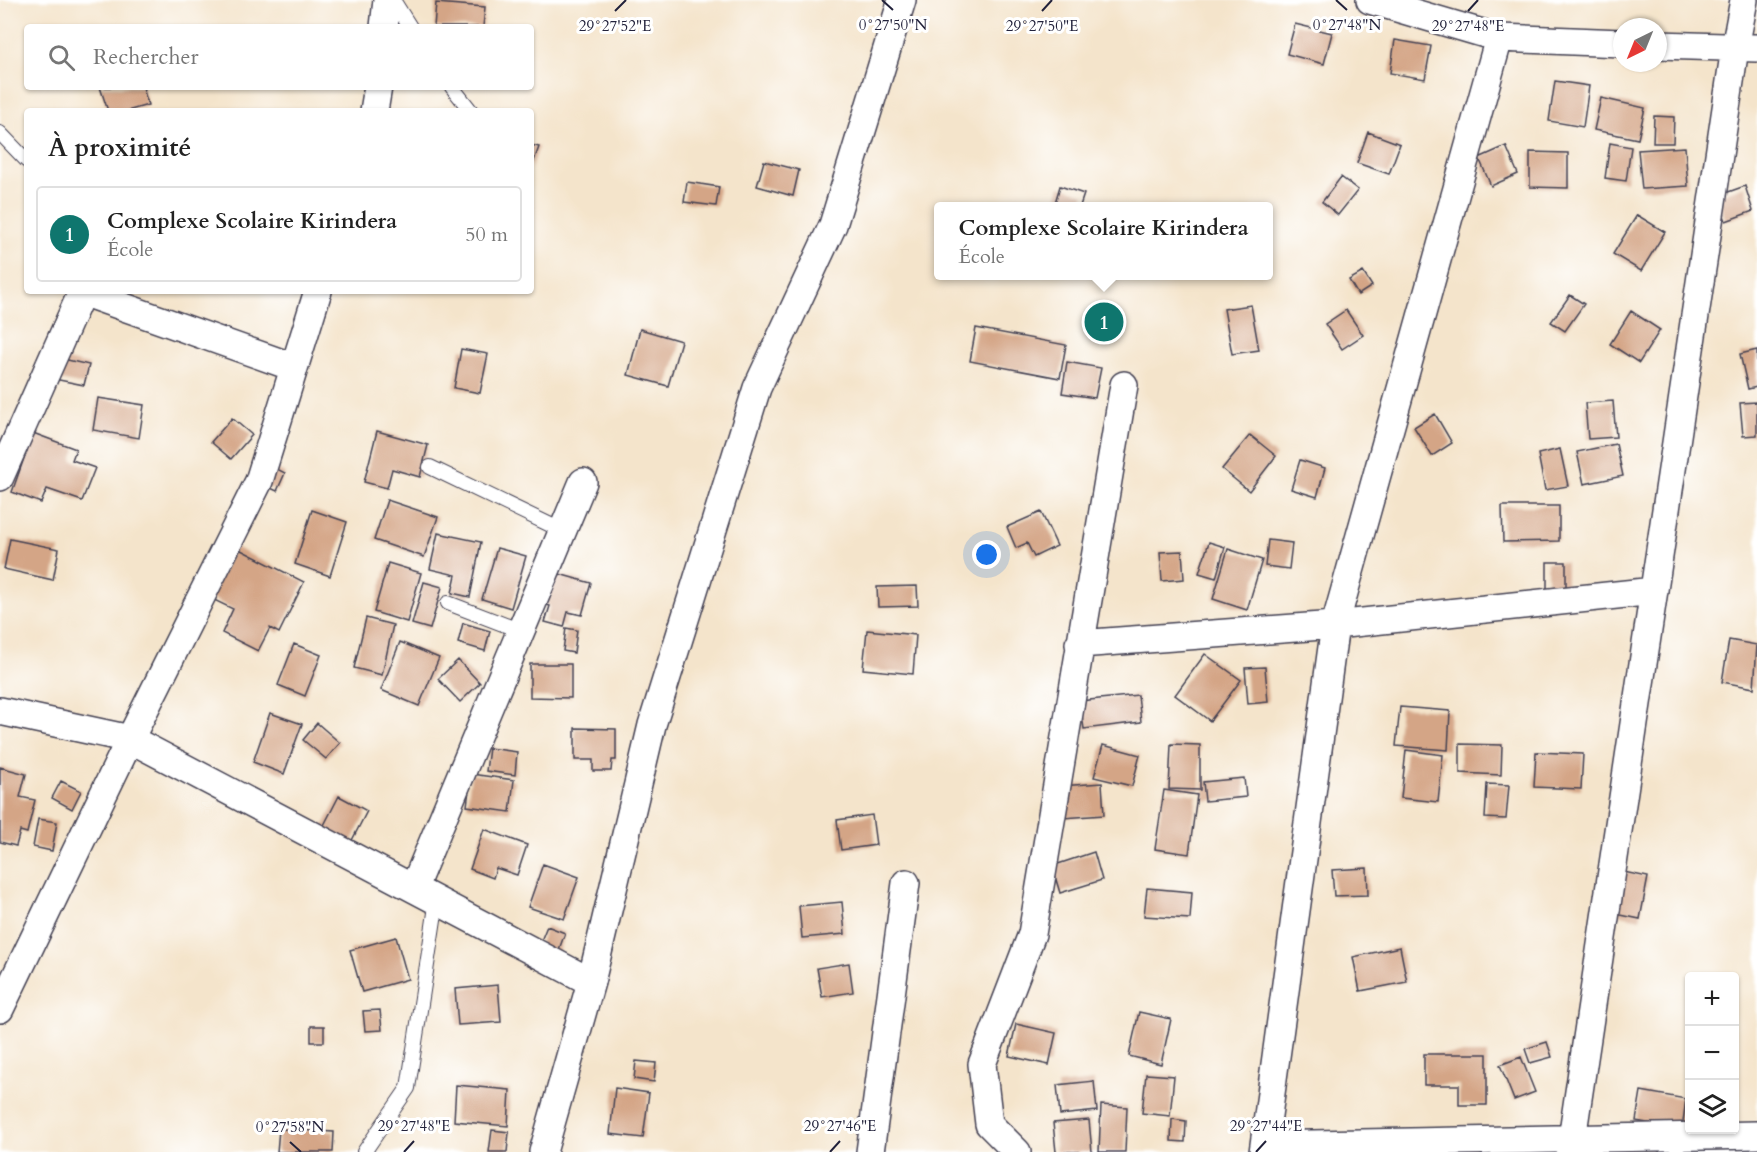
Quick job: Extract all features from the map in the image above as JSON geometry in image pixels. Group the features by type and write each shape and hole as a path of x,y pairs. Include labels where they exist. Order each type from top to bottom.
{"street":[{"path":"384,24 387,0"},
{"path":"543,1152 591,982 652,725 757,388 833,225 902,0"},
{"path":"1370,0 1499,38 1613,43"},
{"path":"1571,1146 1654,591 1746,48 1744,0"},
{"path":"1499,38 1335,625 1263,1148 1571,1146 1757,1136"},
{"path":"1667,45 1746,48"},
{"path":"374,108 378,90"},
{"path":"0,477 81,294"},
{"path":"88,294 292,368"},
{"path":"0,1009 130,739 259,481 292,368 317,294"},
{"path":"1017,1152 989,1124 982,1064 1032,934 1124,386"},
{"path":"425,894 521,631 583,482"},
{"path":"1080,644 1335,625 1654,591"},
{"path":"0,711 130,739 591,982"},
{"path":"870,1152 906,883"}],"lane":[{"path":"393,0 408,24"},
{"path":"454,90 469,108"},
{"path":"0,133 24,158"},
{"path":"430,467 563,531"},
{"path":"448,603 521,631"},
{"path":"364,1152 408,1088 425,894"}],"building":[{"path":"436,3 485,7 483,24 434,24"},
{"path":"1295,24 1332,33 1324,64 1287,54"},
{"path":"1395,40 1431,46 1425,79 1390,73"},
{"path":"1555,81 1589,86 1583,127 1549,121"},
{"path":"101,90 144,90 148,105 138,108 107,108"},
{"path":"1601,98 1645,108 1638,139 1594,130"},
{"path":"1654,116 1674,117 1673,143 1653,143"},
{"path":"1368,132 1400,144 1389,174 1357,163"},
{"path":"1610,143 1631,147 1626,181 1605,178"},
{"path":"534,146 539,147 534,161"},
{"path":"1506,146 1518,174 1491,186 1479,158"},
{"path":"1685,147 1688,186 1642,189 1638,150"},
{"path":"1530,152 1568,153 1568,188 1530,187"},
{"path":"764,161 799,170 793,196 757,186"},
{"path":"1341,177 1358,190 1338,215 1322,202"},
{"path":"687,182 719,187 716,206 684,202"},
{"path":"1060,186 1084,194 1081,202 1055,202"},
{"path":"1745,186 1753,211 1726,221 1717,196"},
{"path":"1637,215 1665,232 1641,271 1613,254"},
{"path":"1363,272 1372,286 1358,295 1349,280"},
{"path":"1570,295 1584,304 1565,331 1551,322"},
{"path":"1251,305 1259,350 1232,354 1224,309"},
{"path":"1346,310 1363,335 1342,349 1325,324"},
{"path":"1631,311 1660,330 1639,363 1610,344"},
{"path":"976,328 1066,345 1060,378 970,361"},
{"path":"640,329 681,341 668,386 628,375"},
{"path":"461,349 488,354 480,393 454,388"},
{"path":"1757,350 1757,387 1748,389 1740,354"},
{"path":"59,358 89,365 84,385 54,379"},
{"path":"1067,362 1101,368 1095,398 1062,393"},
{"path":"98,398 144,405 139,438 93,430"},
{"path":"1613,401 1616,437 1588,439 1585,403"},
{"path":"1757,402 1757,435 1743,436 1740,403"},
{"path":"1435,414 1452,443 1432,456 1414,427"},
{"path":"232,418 252,435 231,459 211,442"},
{"path":"377,431 428,445 420,477 392,469 387,488 364,482"},
{"path":"33,433 76,449 72,460 95,468 82,501 47,489 41,503 12,492"},
{"path":"1250,435 1276,456 1249,491 1222,469"},
{"path":"1616,444 1623,476 1584,484 1577,452"},
{"path":"1560,449 1568,486 1545,490 1538,454"},
{"path":"1300,460 1325,468 1317,497 1291,489"},
{"path":"275,468 285,473 277,491 266,486"},
{"path":"387,500 438,517 424,557 374,540"},
{"path":"1502,506 1559,506 1559,541 1503,542"},
{"path":"312,510 347,522 330,576 295,564"},
{"path":"1041,512 1057,546 1034,557 1027,543 1016,548 1007,527"},
{"path":"438,533 481,542 470,597 452,593 456,575 430,569"},
{"path":"10,539 59,549 53,580 4,569"},
{"path":"1268,540 1292,543 1289,569 1265,566"},
{"path":"1209,542 1225,547 1216,578 1199,573"},
{"path":"235,547 304,582 279,633 270,628 258,651 222,633 233,609 210,598"},
{"path":"497,548 526,556 511,608 482,599"},
{"path":"1228,549 1262,560 1247,610 1213,599"},
{"path":"1182,551 1184,579 1162,581 1160,552"},
{"path":"1547,562 1566,562 1566,593 1547,593"},
{"path":"388,563 421,573 407,622 374,612"},
{"path":"552,572 591,583 582,615 568,612 564,627 545,622 550,606 544,604"},
{"path":"424,582 442,587 430,629 412,624"},
{"path":"917,586 918,606 878,607 877,587"},
{"path":"366,618 393,625 382,675 354,668"},
{"path":"463,623 490,631 485,651 458,643"},
{"path":"566,628 577,630 574,653 563,651"},
{"path":"867,630 916,635 913,674 863,669"},
{"path":"1729,640 1757,645 1754,688 1722,682"},
{"path":"400,642 439,658 419,706 381,690"},
{"path":"294,644 321,655 305,696 278,685"},
{"path":"1205,654 1241,680 1210,721 1175,695"},
{"path":"458,660 480,683 460,702 438,679"},
{"path":"530,664 571,664 571,698 530,697"},
{"path":"1265,667 1268,702 1248,704 1245,668"},
{"path":"1138,695 1141,722 1084,729 1080,701"},
{"path":"1400,707 1450,711 1448,750 1396,746"},
{"path":"270,713 302,724 284,774 253,762"},
{"path":"317,723 340,743 326,759 303,740"},
{"path":"575,728 616,729 616,760 612,760 611,771 593,771 593,760 575,760"},
{"path":"1171,744 1200,745 1200,790 1169,789"},
{"path":"1460,744 1502,745 1501,775 1460,773"},
{"path":"1103,745 1140,755 1132,786 1094,777"},
{"path":"489,748 517,752 515,775 486,771"},
{"path":"1406,750 1443,755 1438,802 1401,798"},
{"path":"1536,752 1583,754 1581,789 1534,787"},
{"path":"0,767 26,774 20,797 35,800 27,833 20,831 16,846 0,842"},
{"path":"471,774 514,780 510,812 467,806"},
{"path":"1244,778 1246,797 1205,801 1203,782"},
{"path":"61,781 81,791 72,809 52,798"},
{"path":"1102,783 1104,815 1063,818 1060,786"},
{"path":"1487,784 1509,785 1506,819 1485,818"},
{"path":"1164,790 1197,795 1189,854 1155,849"},
{"path":"339,796 367,811 348,848 320,833"},
{"path":"872,815 876,845 841,850 837,820"},
{"path":"38,819 57,822 52,851 33,847"},
{"path":"484,829 527,845 517,875 496,868 493,878 470,869"},
{"path":"1094,852 1102,880 1060,893 1052,866"},
{"path":"543,864 579,877 564,919 528,907"},
{"path":"1367,868 1368,895 1334,896 1332,870"},
{"path":"1619,871 1648,877 1640,919 1611,913"},
{"path":"1147,888 1192,892 1190,919 1144,916"},
{"path":"842,902 845,934 802,938 799,906"},
{"path":"547,926 565,933 557,955 538,948"},
{"path":"396,937 408,979 362,992 350,950"},
{"path":"1400,947 1407,982 1360,991 1353,957"},
{"path":"849,963 853,992 822,997 817,968"},
{"path":"498,985 501,1022 458,1025 455,989"},
{"path":"380,1010 382,1030 365,1031 363,1011"},
{"path":"1139,1012 1171,1019 1161,1064 1129,1056"},
{"path":"1016,1024 1056,1033 1049,1065 1009,1056"},
{"path":"311,1026 324,1026 324,1042 311,1042"},
{"path":"1547,1042 1552,1057 1530,1063 1525,1049"},
{"path":"1424,1054 1487,1054 1487,1105 1459,1105 1459,1085 1424,1085"},
{"path":"1521,1057 1535,1092 1514,1100 1500,1065"},
{"path":"636,1061 656,1063 654,1082 634,1079"},
{"path":"1146,1074 1174,1076 1170,1116 1142,1113"},
{"path":"1094,1081 1097,1111 1060,1115 1057,1085"},
{"path":"456,1085 510,1090 508,1126 454,1121"},
{"path":"615,1088 649,1093 643,1138 610,1134"},
{"path":"1641,1091 1685,1099 1682,1129 1636,1121"},
{"path":"1101,1105 1127,1107 1125,1152 1099,1152"},
{"path":"1172,1119 1186,1121 1185,1142 1171,1141"},
{"path":"1089,1120 1092,1152 1056,1152 1053,1123"},
{"path":"279,1129 334,1132 333,1152 277,1152"},
{"path":"492,1130 509,1132 507,1152 489,1152"}],"place":[{"name":"Complexe Scolaire Kirindera","path":"1104,322"}]}
